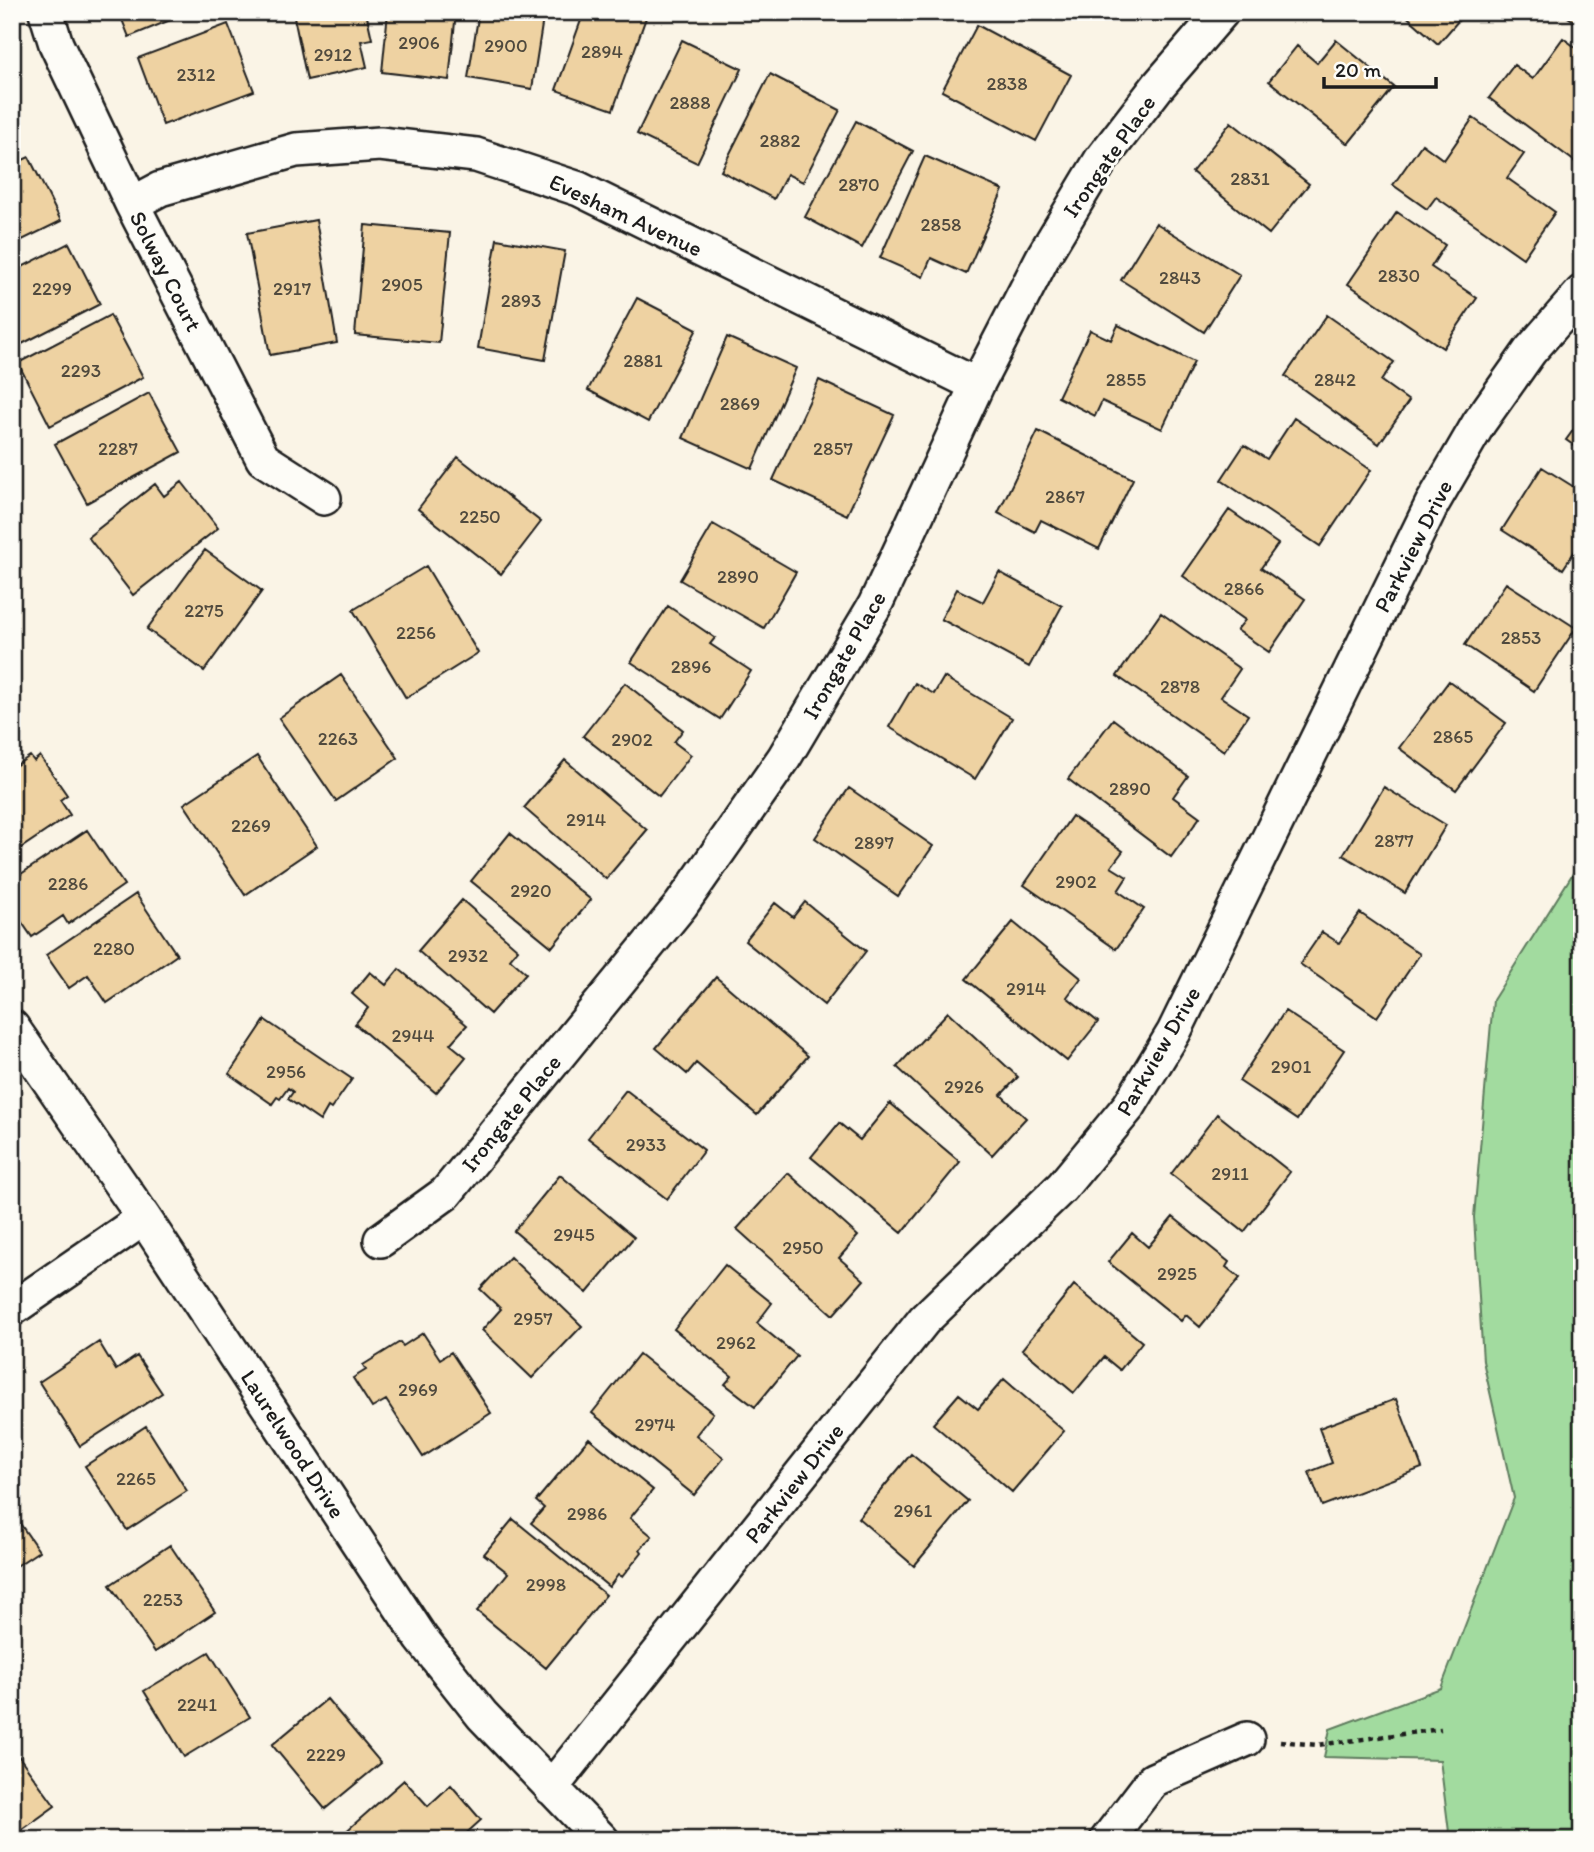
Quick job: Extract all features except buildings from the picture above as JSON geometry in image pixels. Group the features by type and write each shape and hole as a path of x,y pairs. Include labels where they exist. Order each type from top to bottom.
{"street":[{"name":"Solway Court","path":"46,12 56,44 132,204 263,459 324,498"},
{"name":"Irongate Place","path":"381,1240 446,1193 681,905 784,758 875,605 977,385 1044,255 1101,160 1158,86 1222,12"},
{"name":"Evesham Avenue","path":"132,204 160,189 296,150 380,145 476,155 579,189 977,385"},
{"name":"Parkview Drive","path":"551,1788 924,1320 1062,1187 1129,1106 1174,1032 1439,493 1486,413 1530,351 1582,292"},
{"name":"Laurelwood Drive","path":"12,1027 144,1218 421,1638 482,1715 602,1840"},
{"path":"12,1309 144,1218"},
{"path":"1107,1840 1153,1780 1247,1739"}],"path":[{"path":"1247,1739 1317,1745 1441,1729"}],"green space":[{"path":"1582,859 1582,1840 1450,1840 1440,1760 1324,1757 1330,1729 1441,1688 1514,1498 1483,1361 1474,1217 1493,1000"}]}
